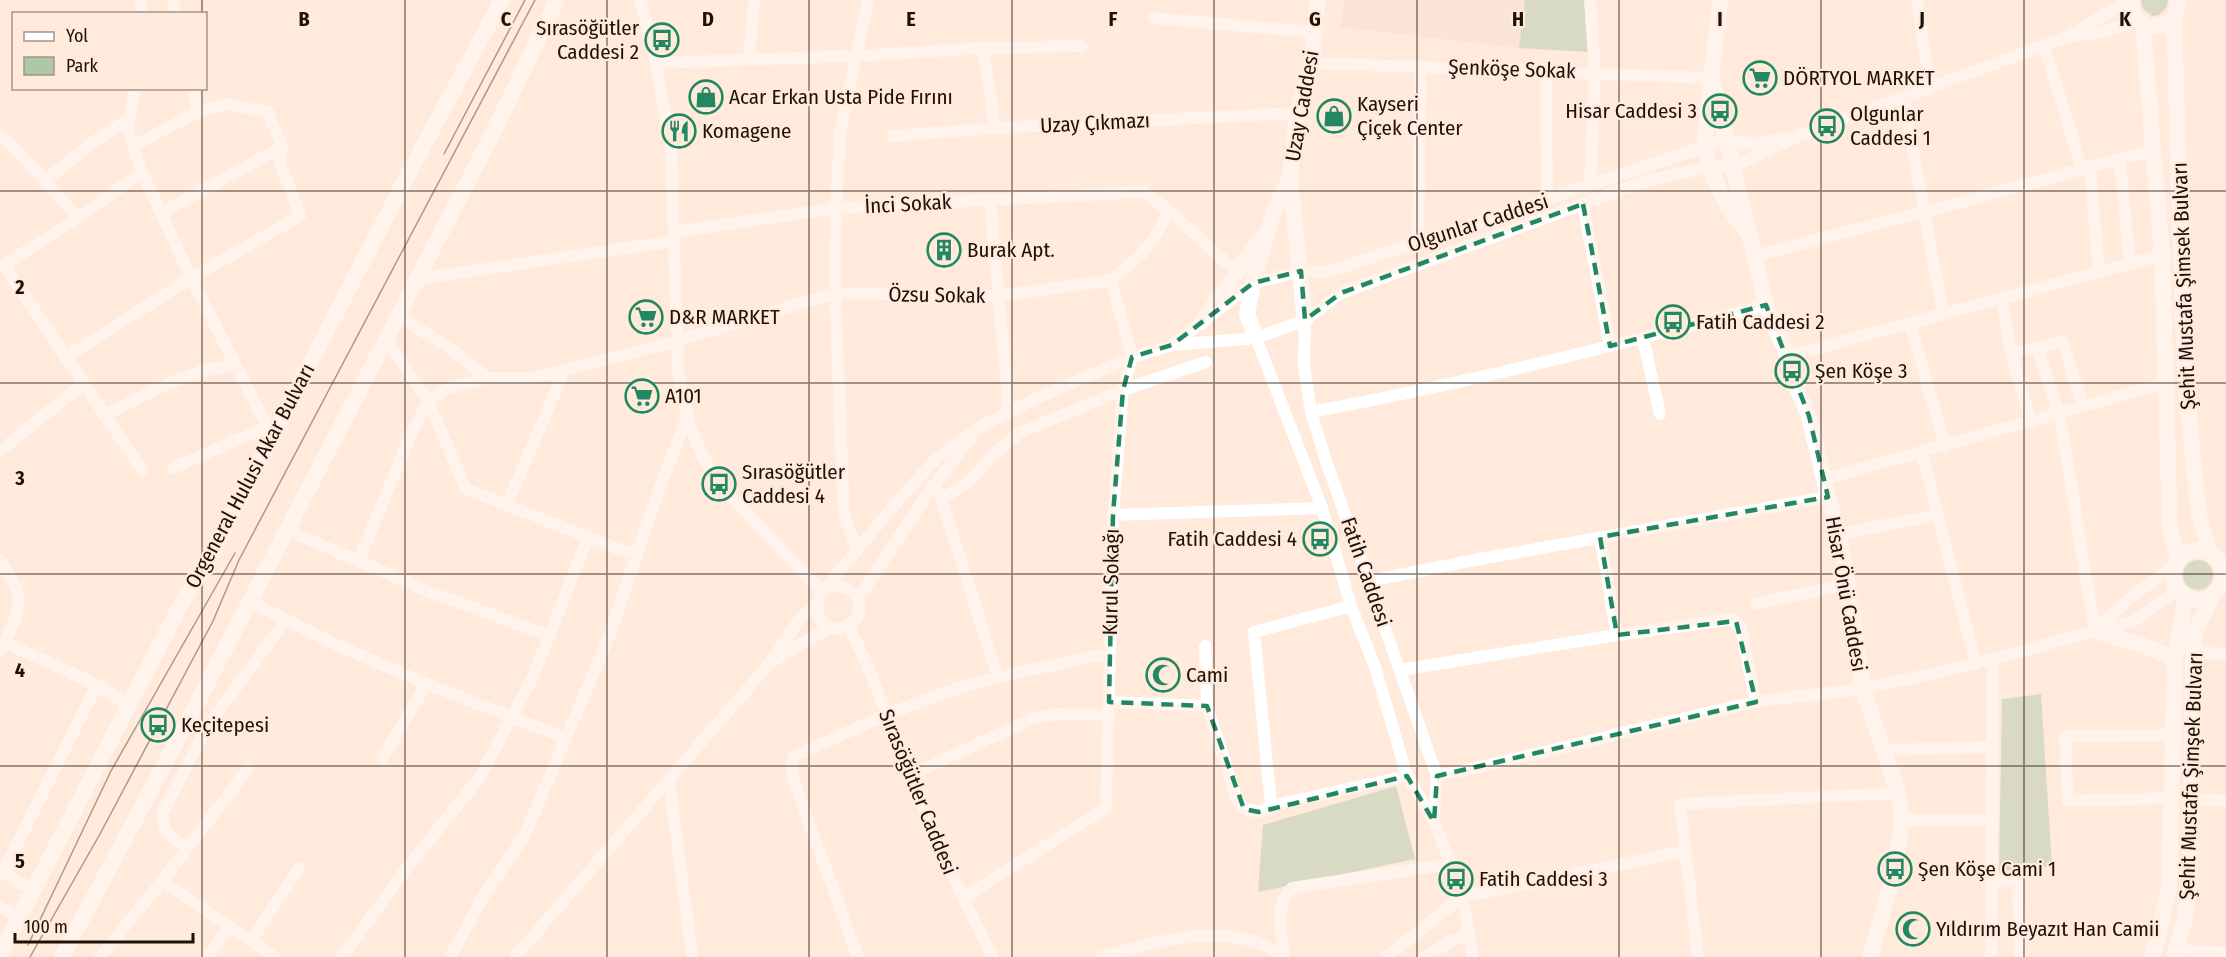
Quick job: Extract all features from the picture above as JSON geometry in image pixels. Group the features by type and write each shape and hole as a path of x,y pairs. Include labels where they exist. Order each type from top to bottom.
{"main road":[{"path":"62,957 250,602 492,135 557,0"},
{"name":"Uzay Caddesi","path":"1305,320 1290,177 1297,113 1312,63 1317,0"},
{"name":"Hisar Önü Caddesi","path":"1720,0 1704,147 1709,167 1733,216 1749,234"},
{"name":"Şehit Mustafa Şimsek Bulvarı","path":"2130,0 2131,8 2140,22 2153,150 2162,255 2170,529 2176,563 2173,581 2181,594"},
{"name":"Orgeneral Hulusi Akar Bulvarı","path":"0,955 4,937 19,917 182,602 204,568 269,431 501,1"},
{"path":"2140,22 2150,27 2163,25 2179,5"},
{"name":"Şehit Mustafa Şimsek Bulvarı","path":"2179,5 2185,376 2199,516 2222,570 2220,588"},
{"name":"Hisar Önü Caddesi","path":"1712,78 1766,306 1788,356 1809,416 1839,534 1863,688 1898,793 1902,820 1895,869 1870,957"},
{"name":"Uzay Caddesi","path":"1256,339 1247,314 1253,283 1273,213 1290,177"},
{"path":"1202,322 1269,226"},
{"path":"2176,563 2183,555 2196,550 2217,555"},
{"path":"2181,594 2199,601 2220,588"},
{"name":"Şehit Mustafa Şimşek Bulvarı","path":"2175,954 2184,922 2190,886 2193,652 2196,630 2220,588"},
{"name":"Şehit Mustafa Şimşek Bulvarı","path":"2152,957 2169,885 2171,863 2175,659 2181,594"},
{"path":"2095,632 2140,644 2175,659"}],"street":[{"path":"640,0 652,42 671,147 678,341 681,388 687,417 702,455 719,484 822,594"},
{"path":"749,59 754,0"},
{"path":"857,551 844,516 835,293 836,208 840,133 868,0"},
{"path":"1590,0 1595,72 1590,186"},
{"path":"1917,0 1930,89"},
{"path":"2067,37 2130,0"},
{"path":"1152,18 1313,32"},
{"path":"2067,37 2106,31 2140,22"},
{"name":"Olgunlar Caddesi","path":"770,663 795,624 902,496 937,458 980,427 1009,412 1132,357 1172,345 1256,339 1305,320 1341,293 1642,182 1709,167 1734,166 1801,135 1904,99 2067,37"},
{"path":"2043,45 2086,168 2099,272"},
{"path":"656,63 856,56 983,48 1082,46"},
{"path":"983,48 995,128"},
{"name":"Şenköşe Sokak","path":"1312,63 1712,78"},
{"path":"1418,243 1421,66"},
{"path":"1546,70 1547,200"},
{"path":"135,90 128,130 142,172 191,278 269,431 173,468"},
{"path":"193,90 198,112"},
{"path":"1904,99 1943,315"},
{"path":"65,358 191,278 300,216 279,159 282,147 267,112 224,104 198,112 134,146"},
{"name":"Uzay Çıkmazı","path":"893,136 995,128 1297,113"},
{"path":"45,181 92,142 130,118"},
{"path":"0,135 78,218"},
{"name":"Olgunlar Caddesi","path":"1172,345 1253,283 1301,271 1328,273 1590,186 1713,142 1726,139 1753,144 1801,135"},
{"path":"161,213 282,147"},
{"path":"1754,256 2153,150"},
{"path":"2120,160 2130,264"},
{"path":"142,172 78,218 4,265 142,470"},
{"name":"İnci Sokak","path":"417,279 836,208 1144,192 1169,211"},
{"path":"990,200 1009,412"},
{"path":"1583,204 1610,346"},
{"path":"1132,357 1111,280 1143,253 1169,211 1237,272"},
{"path":"1788,356 2162,255"},
{"name":"Özsu Sokak","path":"428,400 458,384 487,378 534,378 678,341 835,293 999,296 1111,280"},
{"path":"2002,298 2011,353 2031,422"},
{"path":"1311,412 1396,396 1643,338 1766,306"},
{"path":"398,316 450,348 487,378"},
{"name":"Fatih Caddesi","path":"1305,320 1304,365 1311,412 1325,458 1437,776 1434,822"},
{"path":"1910,323 1945,446"},
{"path":"1643,338 1659,414"},
{"path":"386,339 428,400 466,489 636,556"},
{"name":"Fatih Caddesi","path":"1256,339 1322,508 1351,606 1374,667 1407,776 1434,822 1451,864 1462,897 1473,957"},
{"path":"2011,353 2063,342 2083,407"},
{"path":"2037,348 2058,414 2095,632"},
{"name":"Kurul Sokağı","path":"963,898 1106,808 1113,514 1123,390 1132,357"},
{"path":"941,500 970,481 993,455 1019,433 1123,390 1206,362"},
{"path":"104,416 152,391 201,372 235,365"},
{"path":"507,505 564,370"},
{"path":"1824,479 2165,383"},
{"path":"0,451 83,384"},
{"path":"358,562 411,434 428,400"},
{"path":"450,957 486,892 525,835 610,634 687,417"},
{"path":"858,599 936,482 980,427"},
{"path":"1922,453 1976,664"},
{"path":"936,482 998,677"},
{"path":"1369,580 1828,497"},
{"path":"1113,514 1322,508"},
{"path":"1839,534 1938,515"},
{"path":"287,530 430,592 550,636"},
{"path":"342,957 406,869 480,777 513,716 550,636 588,537"},
{"path":"1600,537 1617,635"},
{"path":"0,560 15,583 19,597 16,619 2,646 97,685 128,705"},
{"path":"2095,632 2131,597 2176,563"},
{"path":"1756,604 1848,584"},
{"path":"838,585 850,589 858,599 859,611 848,626 830,627 818,615 822,594 838,585"},
{"path":"1437,776 1515,760 1756,702 1863,688 1976,664 2134,621 2181,594"},
{"path":"250,602 330,642 427,684 566,738"},
{"path":"1271,806 1254,632 1351,606"},
{"path":"1400,670 1732,619 1741,628 1756,702"},
{"path":"188,848 166,832 163,812 206,729 286,620"},
{"name":"Sırasöğütler Caddesi","path":"848,626 864,656 910,775 963,898 993,957"},
{"path":"515,957 770,663 830,627"},
{"path":"1205,646 1207,706 1240,805 1244,809 1254,813 1259,812 1271,806 1407,776"},
{"path":"2193,652 2226,654"},
{"path":"858,957 793,779 794,756 934,697 998,677 1110,653"},
{"path":"1991,957 1993,659"},
{"path":"382,758 427,684"},
{"path":"33,890 1,871 97,685"},
{"path":"1109,702 1207,706"},
{"path":"910,775 1034,718 1058,714 1109,715"},
{"path":"2171,798 2068,801 2065,736 2174,735"},
{"path":"1884,750 1992,747"},
{"path":"99,957 188,848 248,769"},
{"path":"669,778 692,957"},
{"path":"1698,957 1680,804 1898,793"},
{"path":"2190,799 2226,801"},
{"path":"1902,820 1992,820"},
{"path":"1386,957 1462,897 1686,851"},
{"path":"1284,957 1280,909 1284,897 1292,888 1451,864"},
{"path":"250,940 299,868"},
{"path":"1991,883 2019,879 2019,957"},
{"path":"162,880 274,957"},
{"path":"0,907 19,917"},
{"path":"208,957 229,926"},
{"path":"1424,957 1443,944 1469,935"},
{"path":"1101,957 1169,939 1210,936 1254,941 1284,957"},
{"path":"2175,954 2226,953"}],"highlighted area":[{"path":"1583,204 1610,346 1766,305 1809,416 1828,497 1600,537 1617,635 1736,621 1756,702 1437,776 1434,822 1407,776 1259,812 1244,809 1207,706 1109,702 1113,515 1123,390 1132,357 1172,345 1253,283 1301,271 1305,320 1341,293"}],"shaded area":[{"path":"1345,0 1525,0 1519,48 1341,27"}],"green space":[{"path":"1525,0 1586,0 1589,52 1519,48"},
{"path":"2141,0 2168,0 2167,7 2159,15 2152,16 2143,9"},
{"path":"2198,560 2209,564 2213,575 2209,586 2198,590 2187,586 2183,575 2187,564"},
{"path":"2041,694 2052,866 1999,871 2002,699"},
{"path":"1396,786 1415,859 1258,892 1263,825"}],"tram line":[{"path":"444,154 525,0"},
{"path":"30,957 100,834 213,621 239,560 535,0"},
{"path":"28,945 111,771 235,553"}],"place":[{"name":"Sırasöğütler Caddesi 2","path":"662,40"},
{"name":"DÖRTYOL MARKET","path":"1760,78"},
{"name":"Acar Erkan Usta Pide Fırını","path":"706,97"},
{"name":"Hisar Caddesi 3","path":"1720,111"},
{"name":"Kayseri Çiçek Center","path":"1334,116"},
{"name":"Olgunlar Caddesi 1","path":"1827,126"},
{"name":"Komagene","path":"679,131"},
{"name":"Burak Apt.","path":"944,250"},
{"name":"D&R MARKET","path":"646,317"},
{"name":"Fatih Caddesi 2","path":"1673,322"},
{"name":"Şen Köşe 3","path":"1792,371"},
{"name":"A101","path":"642,396"},
{"name":"Sırasöğütler Caddesi 4","path":"719,484"},
{"name":"Fatih Caddesi 4","path":"1320,539"},
{"name":"Cami","path":"1163,675"},
{"name":"Keçitepesi","path":"158,725"},
{"name":"Şen Köşe Cami 1","path":"1895,869"},
{"name":"Fatih Caddesi 3","path":"1456,879"},
{"name":"Yıldırım Beyazıt Han Camii","path":"1913,929"}]}
